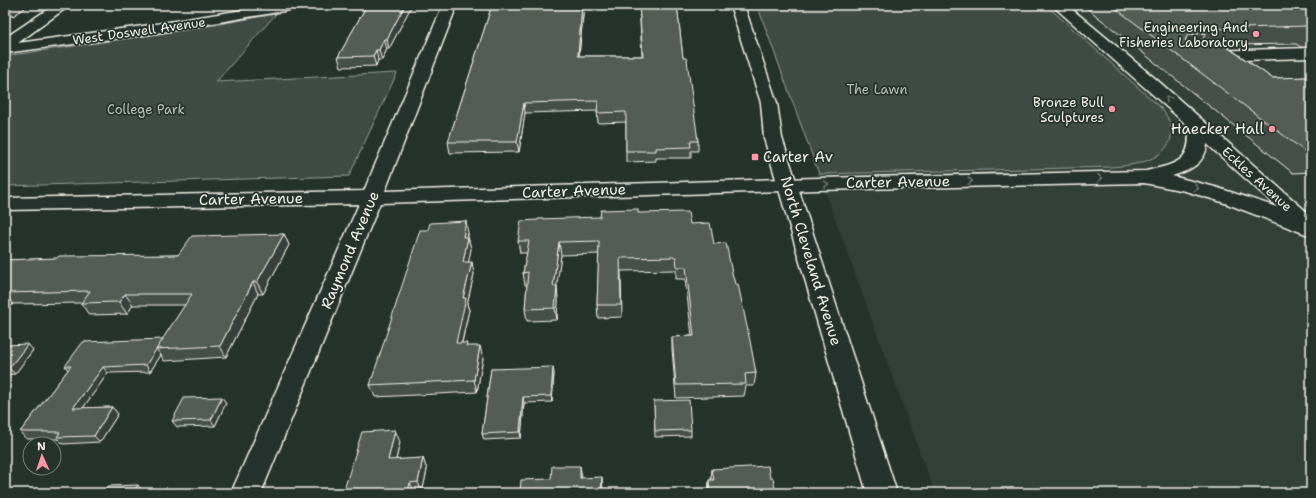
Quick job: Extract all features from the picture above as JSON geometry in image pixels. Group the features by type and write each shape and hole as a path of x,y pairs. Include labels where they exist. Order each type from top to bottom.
{"street":[{"path":"5,45 63,5"},
{"name":"West Doswell Avenue","path":"5,49 167,28 295,5"},
{"name":"Raymond Avenue","path":"246,493 372,197 450,5"},
{"name":"North Cleveland Avenue","path":"737,5 769,104 773,138 882,493"},
{"name":"Eckles Avenue","path":"1059,5 1151,83 1311,228"},
{"path":"1192,56 1311,53"},
{"name":"Carter Avenue","path":"1144,178 1183,167 1197,151 1200,139 1197,125"},
{"name":"Carter Avenue","path":"5,204 44,202 372,197 787,185 1144,178 1169,181 1227,197 1257,206 1311,228"}],"shaded area":[{"path":"757,5 1311,5 1311,493 935,493"}],"green space":[{"name":"The Lawn","path":"757,5 1046,5 1161,108 1171,125 1170,141 1160,153 1153,158 1135,164 1112,167 819,174"},
{"name":"College Park","path":"276,14 216,82 397,73 349,176 5,186 5,56 186,30"}],"building":[{"path":"5,5 16,5 9,9 5,9"},
{"path":"367,5 405,5 387,39 384,39 379,50 376,50 373,56 338,57"},
{"path":"492,5 582,5 578,56 643,56 639,5 677,5 683,58 686,58 687,60 698,141 690,141 691,147 656,148 656,151 626,151 626,112 597,113 598,101 524,103 517,142 448,142"},
{"path":"1111,5 1311,5 1311,29 1307,26 1210,29 1211,30 1202,30 1206,33 1188,35 1185,40 1194,46 1224,45 1272,78 1311,77 1311,153 1307,153"},
{"path":"638,209 638,213 688,212 690,224 710,223 714,244 726,243 735,284 738,284 756,373 745,374 746,384 676,385 672,337 694,336 686,267 677,267 676,257 620,258 621,305 597,305 599,241 559,242 553,286 557,286 555,308 525,309 528,272 523,273 529,241 518,241 521,221 600,217 601,210"},
{"path":"466,221 463,237 468,237 463,262 472,262 463,298 466,298 456,343 467,343 466,346 480,346 474,380 370,385 420,230 428,230 430,223"},
{"path":"284,234 257,282 253,282 220,346 156,349 192,294 125,294 119,302 81,303 90,291 5,293 5,260 57,258 59,256 178,255 192,236"},
{"path":"163,339 146,365 103,367 73,408 112,407 94,436 62,437 58,436 60,432 20,432 71,366 65,366 83,342"},
{"path":"28,344 9,368 5,368 5,345"},
{"path":"553,367 551,396 523,397 520,432 482,434 491,369"},
{"path":"222,397 211,420 172,421 184,398"},
{"path":"689,400 691,430 655,431 654,401"},
{"path":"395,430 388,460 423,458 418,482 410,483 408,493 343,493 362,432"},
{"path":"552,466 580,466 580,478 602,477 601,493 520,493 521,480 551,479"},
{"path":"768,466 770,478 773,478 776,493 710,493 709,480 714,480 712,469"},
{"path":"138,485 133,493 104,493 108,486"}],"place":[{"name":"Engineering And Fisheries Laboratory","path":"1256,34"},
{"name":"Bronze Bull Sculptures","path":"1112,109"},
{"name":"Haecker Hall","path":"1272,129"},
{"name":"Carter Av","path":"755,157"}]}
